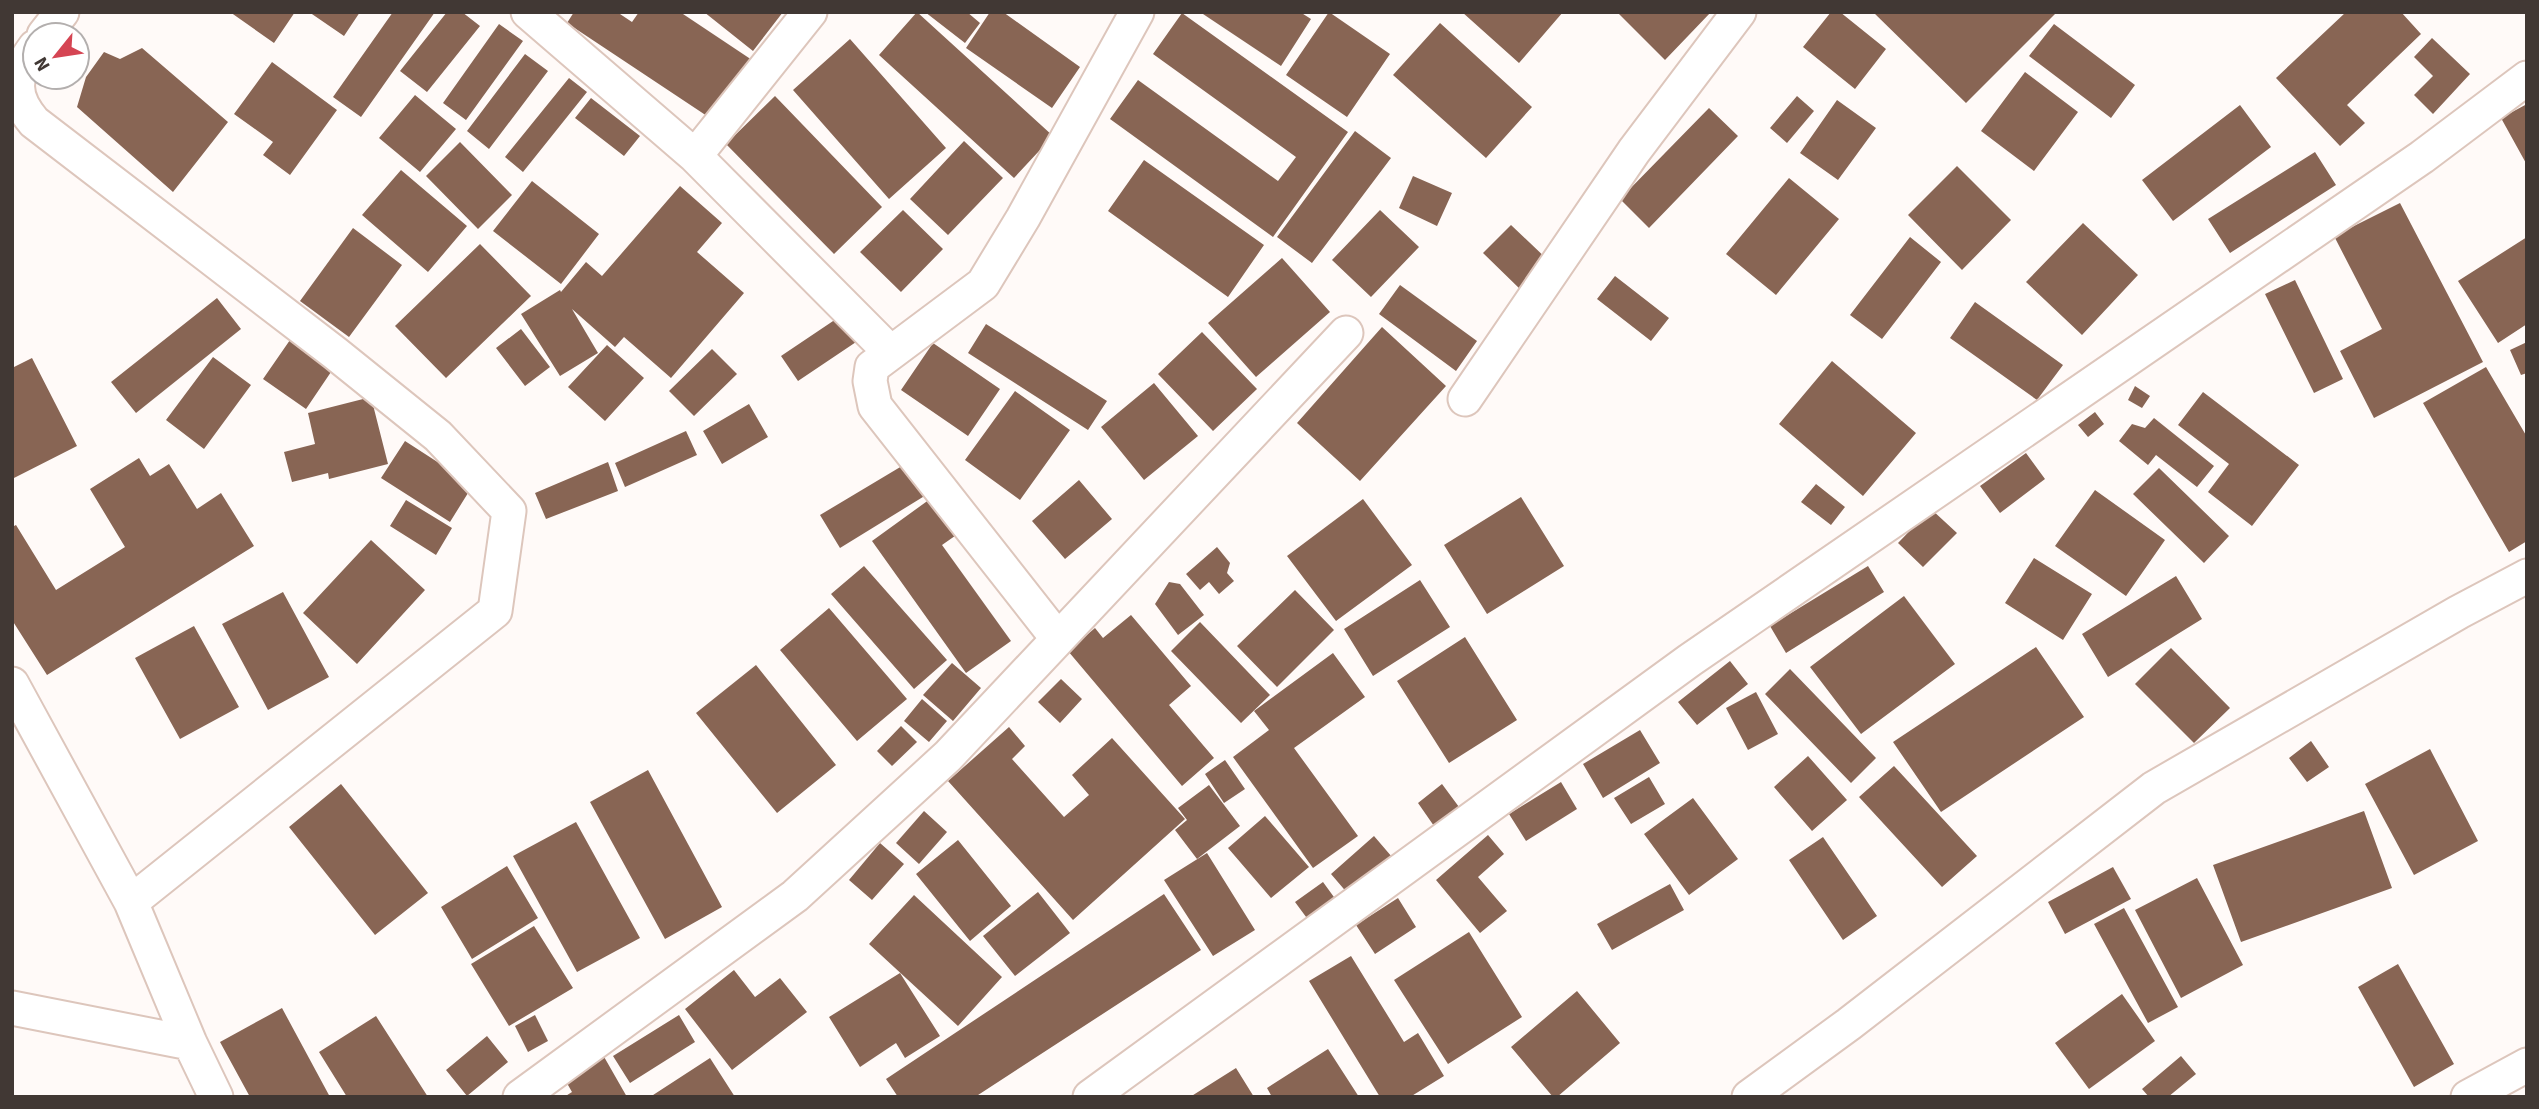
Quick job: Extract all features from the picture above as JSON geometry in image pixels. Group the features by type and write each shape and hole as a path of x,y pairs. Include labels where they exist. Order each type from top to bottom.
{"street":[{"path":"528,12 695,156 890,352"},
{"path":"695,156 810,12"},
{"path":"1058,639 875,406 870,381 872,367 983,284 1023,218 1137,12"},
{"path":"1465,399 1634,151 1739,12"},
{"path":"21,69 16,83 18,97 25,112 34,122 324,344 438,436 509,511 495,611 131,902"},
{"path":"1090,1097 1690,660 2422,157 2527,78"},
{"path":"520,1097 796,896 948,756 1346,333"},
{"path":"1749,1097 1849,1024 2154,789 2459,612 2527,576"},
{"path":"12,684 131,902 190,1043 216,1097"},
{"path":"12,1008 190,1043"},
{"path":"2468,1097 2527,1065"}],"building":[{"path":"230,12 295,12 274,43"},
{"path":"309,12 360,12 344,36"},
{"path":"393,12 435,12 361,117 333,97"},
{"path":"447,12 462,12 480,26 427,92 400,71"},
{"path":"574,12 617,12 632,22 639,12 680,12 752,60 713,120 567,23"},
{"path":"704,12 783,12 753,51"},
{"path":"917,12 1053,136 1014,178 879,55"},
{"path":"925,12 967,12 980,23 965,43"},
{"path":"990,12 1003,12 1080,67 1052,108 966,48"},
{"path":"1200,12 1300,12 1311,19 1281,66"},
{"path":"1329,12 1390,54 1347,117 1286,75"},
{"path":"1462,12 1563,12 1519,63"},
{"path":"1617,12 1711,12 1665,60"},
{"path":"1831,12 1840,12 1886,49 1855,89 1803,47"},
{"path":"1873,12 2057,12 1966,103"},
{"path":"2346,12 2401,12 2421,34 2347,105 2365,123 2340,146 2276,78"},
{"path":"1182,13 1348,132 1273,237 1110,119 1138,80 1278,181 1296,157 1153,54"},
{"path":"1440,23 1532,107 1486,158 1393,75"},
{"path":"499,24 523,41 466,120 443,103"},
{"path":"2054,24 2135,85 2111,118 2029,56"},
{"path":"2432,38 2470,74 2433,114 2414,95 2433,76 2414,57"},
{"path":"850,39 946,148 889,199 793,90"},
{"path":"142,48 228,122 173,192 77,107 82,91 91,91 91,70 104,52 120,59"},
{"path":"525,54 548,71 489,149 467,131"},
{"path":"272,62 337,110 290,175 263,155 273,142 234,114"},
{"path":"2025,72 2078,112 2034,171 1981,131"},
{"path":"569,78 587,92 523,172 505,157"},
{"path":"415,95 456,129 420,172 379,138"},
{"path":"775,96 882,207 834,254 726,144"},
{"path":"1797,96 1814,111 1787,143 1770,128"},
{"path":"591,98 640,136 624,156 575,118"},
{"path":"1837,100 1876,128 1838,180 1800,153"},
{"path":"2527,104 2527,165 2501,118"},
{"path":"2240,105 2271,147 2173,221 2142,180"},
{"path":"1709,108 1738,136 1649,228 1620,199"},
{"path":"1355,131 1391,158 1312,263 1277,237"},
{"path":"964,141 1003,178 948,235 910,199"},
{"path":"460,142 512,195 478,229 426,176"},
{"path":"2315,152 2336,185 2230,253 2208,219"},
{"path":"1144,160 1264,245 1228,297 1108,211"},
{"path":"1957,166 2011,220 1962,270 1908,215"},
{"path":"401,170 467,226 428,272 362,215"},
{"path":"1413,176 1452,193 1437,226 1399,208"},
{"path":"1789,178 1839,219 1776,295 1726,254"},
{"path":"532,181 599,234 561,284 493,231"},
{"path":"680,186 722,223 697,252 744,293 671,378 624,337 615,347 572,309 598,353 560,376 521,314 560,290 561,292 586,262 602,276"},
{"path":"2400,203 2483,362 2374,418 2340,351 2382,329 2334,236"},
{"path":"903,210 943,249 901,292 860,252"},
{"path":"1380,210 1419,247 1371,297 1332,260"},
{"path":"2083,223 2138,275 2082,335 2026,282"},
{"path":"1511,225 1550,262 1522,291 1483,253"},
{"path":"353,228 402,265 349,337 300,301"},
{"path":"1910,237 1941,262 1882,339 1850,315"},
{"path":"2527,237 2527,324 2498,343 2458,281"},
{"path":"480,244 531,296 446,378 395,326"},
{"path":"1282,258 1330,312 1256,377 1208,323"},
{"path":"1615,276 1669,318 1651,341 1597,299"},
{"path":"2295,280 2343,379 2314,393 2265,294"},
{"path":"1400,285 1477,341 1456,371 1379,314"},
{"path":"217,298 241,329 136,413 111,382"},
{"path":"1975,302 2063,365 2037,400 1950,338"},
{"path":"845,313 862,338 798,381 781,356"},
{"path":"986,324 1107,401 1088,430 968,353"},
{"path":"1382,327 1446,386 1360,481 1297,423"},
{"path":"521,329 550,367 525,386 496,348"},
{"path":"1202,332 1257,389 1213,431 1158,374"},
{"path":"290,340 333,369 306,409 263,379"},
{"path":"2527,342 2527,373 2521,375 2510,350"},
{"path":"933,343 1000,389 968,436 901,390"},
{"path":"607,345 644,378 605,421 568,387"},
{"path":"712,349 737,374 694,416 669,391"},
{"path":"213,357 251,385 204,449 166,420"},
{"path":"32,358 77,446 12,479 12,368"},
{"path":"1832,361 1916,433 1863,496 1779,424"},
{"path":"2486,367 2527,437 2527,541 2509,552 2423,403"},
{"path":"1154,383 1198,436 1144,480 1101,427"},
{"path":"2135,386 2150,396 2142,408 2128,400"},
{"path":"1015,391 1070,430 1020,500 965,460"},
{"path":"2203,392 2299,465 2252,526 2208,492 2229,464 2178,425"},
{"path":"371,397 388,464 329,479 328,473 292,482 284,452 315,444 308,413"},
{"path":"749,404 768,437 722,464 703,431"},
{"path":"2095,412 2104,424 2088,437 2078,425"},
{"path":"2154,418 2214,466 2197,487 2156,455 2148,465 2119,441 2132,424 2145,428"},
{"path":"686,431 697,455 625,487 615,463"},
{"path":"405,441 473,485 450,522 381,478"},
{"path":"2026,453 2045,479 2000,513 1980,486"},
{"path":"139,458 150,476 169,464 197,509 221,493 254,546 47,675 12,620 12,527 16,525 56,590 125,547 90,489"},
{"path":"912,460 931,492 840,548 820,515"},
{"path":"608,462 618,491 546,519 535,493"},
{"path":"2159,468 2229,536 2204,563 2133,494"},
{"path":"1079,480 1112,519 1065,559 1032,521"},
{"path":"1816,484 1845,507 1831,525 1801,502"},
{"path":"2095,490 2165,540 2126,596 2055,546"},
{"path":"937,494 962,531 942,545 1011,641 966,673 872,541"},
{"path":"1521,497 1564,566 1487,614 1444,545"},
{"path":"1363,499 1412,565 1336,621 1287,556"},
{"path":"406,500 452,528 436,555 390,526"},
{"path":"1931,509 1957,533 1923,567 1898,543"},
{"path":"371,540 425,590 357,664 303,613"},
{"path":"1217,547 1230,563 1227,573 1234,581 1219,594 1209,582 1200,590 1186,574"},
{"path":"2034,558 2092,594 2063,640 2005,603"},
{"path":"864,566 947,660 914,689 831,594"},
{"path":"1868,566 1884,592 1786,653 1770,626"},
{"path":"2176,576 2202,619 2108,677 2082,634"},
{"path":"1420,580 1450,627 1373,676 1344,629"},
{"path":"1169,582 1180,584 1204,615 1178,635 1155,604"},
{"path":"1295,590 1334,630 1277,687 1237,646"},
{"path":"283,592 329,677 268,710 222,624"},
{"path":"1904,596 1955,664 1861,734 1810,667"},
{"path":"829,608 907,699 857,741 780,650"},
{"path":"1131,615 1191,686 1169,705 1214,758 1182,786 1068,651 1095,628 1103,638"},
{"path":"1200,622 1270,695 1241,723 1171,651"},
{"path":"194,626 239,707 180,739 135,658"},
{"path":"1465,637 1517,720 1449,763 1397,681"},
{"path":"2036,647 2084,717 1941,812 1893,742"},
{"path":"2171,648 2230,708 2194,743 2135,684"},
{"path":"1333,653 1365,697 1294,748 1358,836 1313,868 1233,757 1269,730 1254,711"},
{"path":"1730,661 1748,684 1697,725 1678,702"},
{"path":"952,663 981,688 953,721 923,695"},
{"path":"756,665 836,765 777,813 696,713"},
{"path":"1790,669 1876,758 1851,783 1765,694"},
{"path":"1061,679 1082,699 1060,723 1038,702"},
{"path":"1756,692 1778,734 1748,750 1726,708"},
{"path":"922,699 947,721 929,742 904,721"},
{"path":"901,726 917,742 892,766 877,751"},
{"path":"1009,727 1025,746 1012,759 1064,817 1089,795 1072,775 1112,738 1185,819 1073,920 948,781"},
{"path":"1640,730 1660,763 1603,798 1583,764"},
{"path":"2311,741 2329,767 2307,782 2289,758"},
{"path":"2430,749 2478,841 2414,875 2365,784"},
{"path":"1808,756 1847,800 1812,831 1774,787"},
{"path":"1225,760 1245,789 1224,803 1205,774"},
{"path":"1894,766 1977,856 1942,887 1859,797"},
{"path":"648,770 722,907 665,939 590,802"},
{"path":"1649,777 1665,804 1631,824 1614,798"},
{"path":"1561,782 1577,809 1526,841 1509,814"},
{"path":"341,784 428,893 375,935 289,827"},
{"path":"1442,784 1459,807 1434,826 1418,803"},
{"path":"1209,785 1240,826 1197,859 1175,830 1187,820 1178,808"},
{"path":"1693,798 1738,859 1689,895 1644,834"},
{"path":"924,811 947,832 919,864 896,843"},
{"path":"2364,811 2392,888 2241,942 2213,865"},
{"path":"1265,816 1309,867 1271,898 1228,848"},
{"path":"576,822 640,938 577,972 513,856"},
{"path":"1488,835 1504,854 1478,877 1507,911 1480,933 1436,880"},
{"path":"1374,836 1392,857 1349,895 1331,874"},
{"path":"1823,837 1877,916 1843,940 1789,860"},
{"path":"958,840 1011,906 970,941 916,874"},
{"path":"880,843 904,864 872,900 849,880"},
{"path":"1207,853 1255,930 1213,956 1164,880"},
{"path":"507,866 538,918 472,959 441,907"},
{"path":"2113,867 2131,899 2065,934 2048,902"},
{"path":"2197,878 2243,965 2181,998 2135,910"},
{"path":"1323,882 1339,904 1312,925 1295,902"},
{"path":"1670,884 1684,910 1612,950 1597,924"},
{"path":"1038,892 1070,933 1015,976 983,936"},
{"path":"1164,894 1201,950 975,1097 898,1097 886,1079"},
{"path":"914,895 1002,977 958,1026 869,944"},
{"path":"1398,898 1416,927 1375,954 1356,925"},
{"path":"2124,908 2178,1007 2148,1023 2094,924"},
{"path":"534,926 573,988 509,1026 471,964"},
{"path":"1469,932 1522,1017 1448,1064 1394,980"},
{"path":"1351,956 1404,1042 1418,1033 1444,1076 1410,1097 1380,1097 1309,981"},
{"path":"2398,964 2454,1064 2414,1087 2358,987"},
{"path":"734,970 755,997 780,978 807,1012 732,1070 685,1009"},
{"path":"900,973 940,1036 905,1058 896,1043 860,1067 829,1017"},
{"path":"1577,991 1620,1043 1557,1097 1553,1097 1511,1047"},
{"path":"2122,994 2155,1041 2089,1089 2055,1043"},
{"path":"282,1008 330,1097 250,1097 220,1042"},
{"path":"535,1015 548,1041 528,1052 515,1026"},
{"path":"679,1015 695,1042 630,1083 613,1056"},
{"path":"376,1016 428,1097 347,1097 319,1052"},
{"path":"487,1036 508,1062 467,1096 446,1070"},
{"path":"1328,1049 1359,1097 1272,1097 1267,1088"},
{"path":"603,1055 627,1097 564,1097 572,1092 564,1078"},
{"path":"2181,1056 2196,1074 2168,1097 2149,1097 2142,1089"},
{"path":"710,1058 735,1097 650,1097"},
{"path":"1236,1068 1254,1097 1190,1097"}]}
